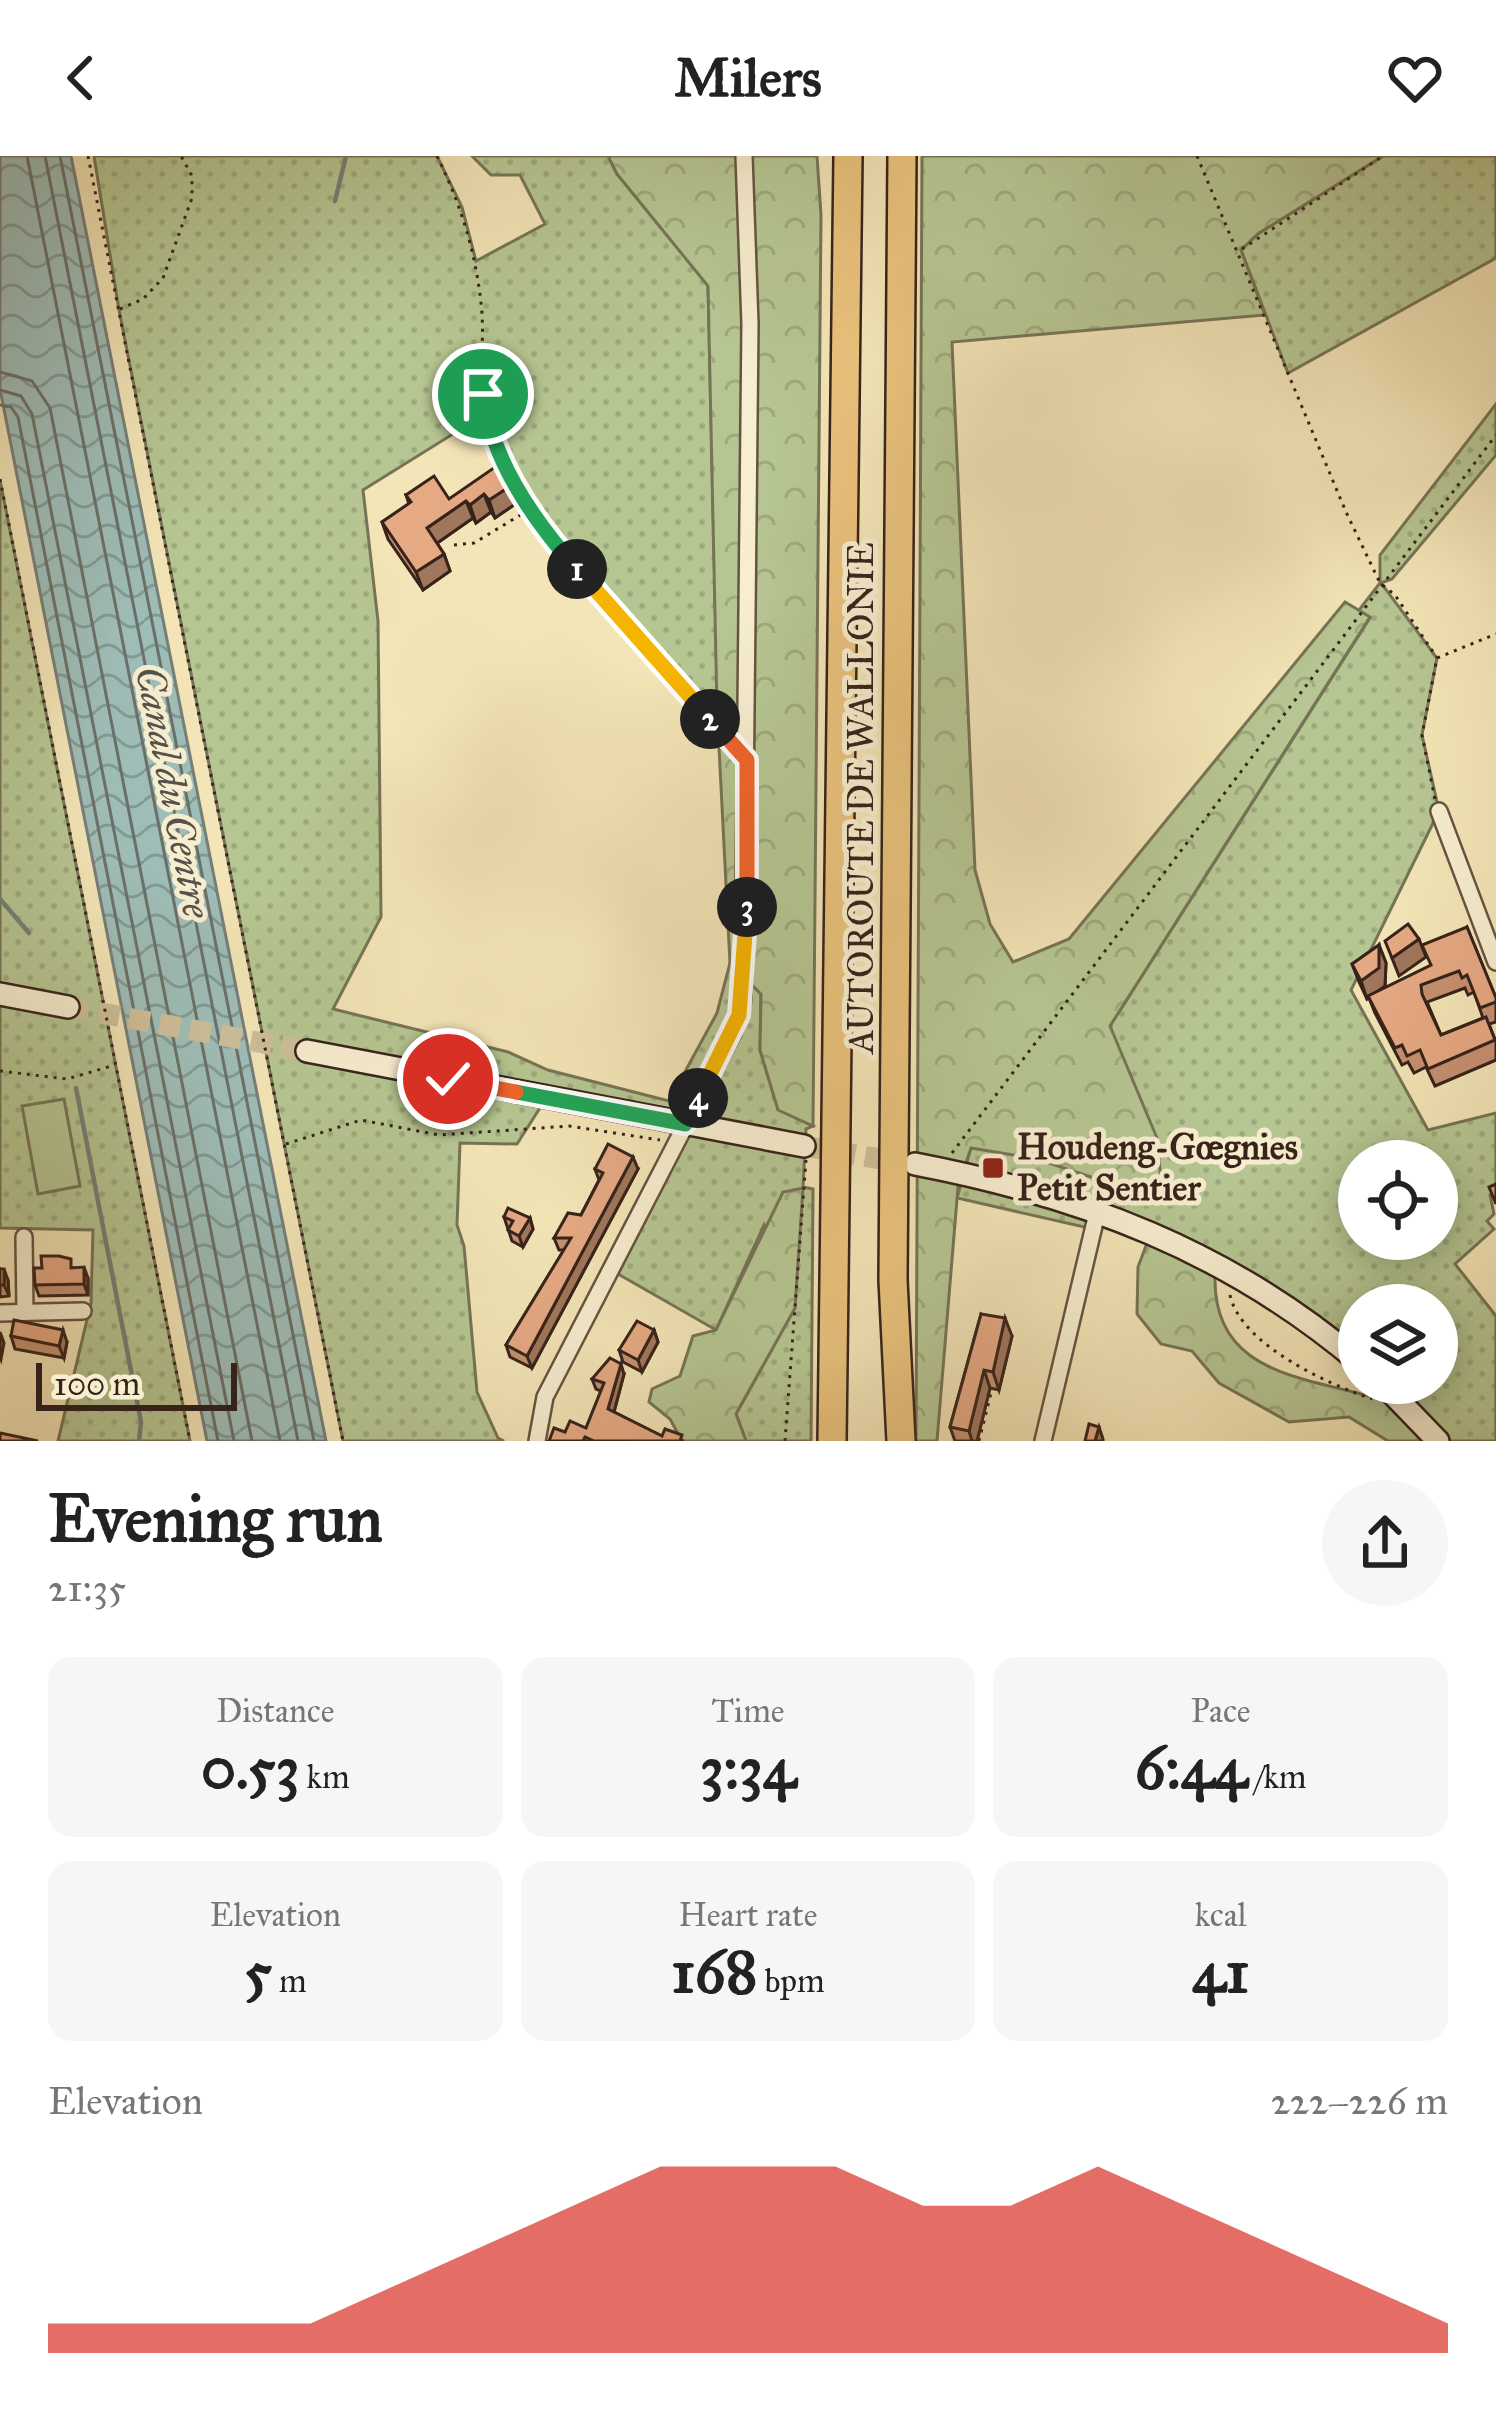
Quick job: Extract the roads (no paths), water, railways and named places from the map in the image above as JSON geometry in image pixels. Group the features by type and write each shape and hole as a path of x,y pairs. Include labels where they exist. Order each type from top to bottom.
{"highway":[{"name":"AUTOROUTE DE WALLONIE","path":"832,1441 848,156"},
{"name":"AUTOROUTE DE WALLONIE","path":"901,1441 893,1280 902,156"},
{"path":"883,1441 893,1280"}],"street":[{"path":"537,1441 545,1397 733,1033 743,997 750,324 744,156"},
{"path":"1439,811 1496,962"},
{"path":"0,994 68,1007"},
{"path":"307,1051 680,1134 804,1146"},
{"path":"915,1164 1098,1209 1231,1270 1338,1347"},
{"path":"1043,1441 1098,1209"},
{"path":"23,1237 25,1312"},
{"path":"0,1313 83,1311"},
{"path":"1404,1404 1438,1441"}],"water":[{"name":"Canal du Centre","path":"0,156 71,156 326,1441 207,1441 0,389"}],"waterway":[{"path":"335,201 346,156"},
{"path":"0,899 29,933"},
{"path":"76,1088 141,1422 139,1441"}],"tunnel":[{"path":"68,1007 307,1051"},
{"path":"804,1146 904,1163"}],"place":[{"name":"Houdeng-Gœgnies Petit Sentier","path":"993,1168"}]}
